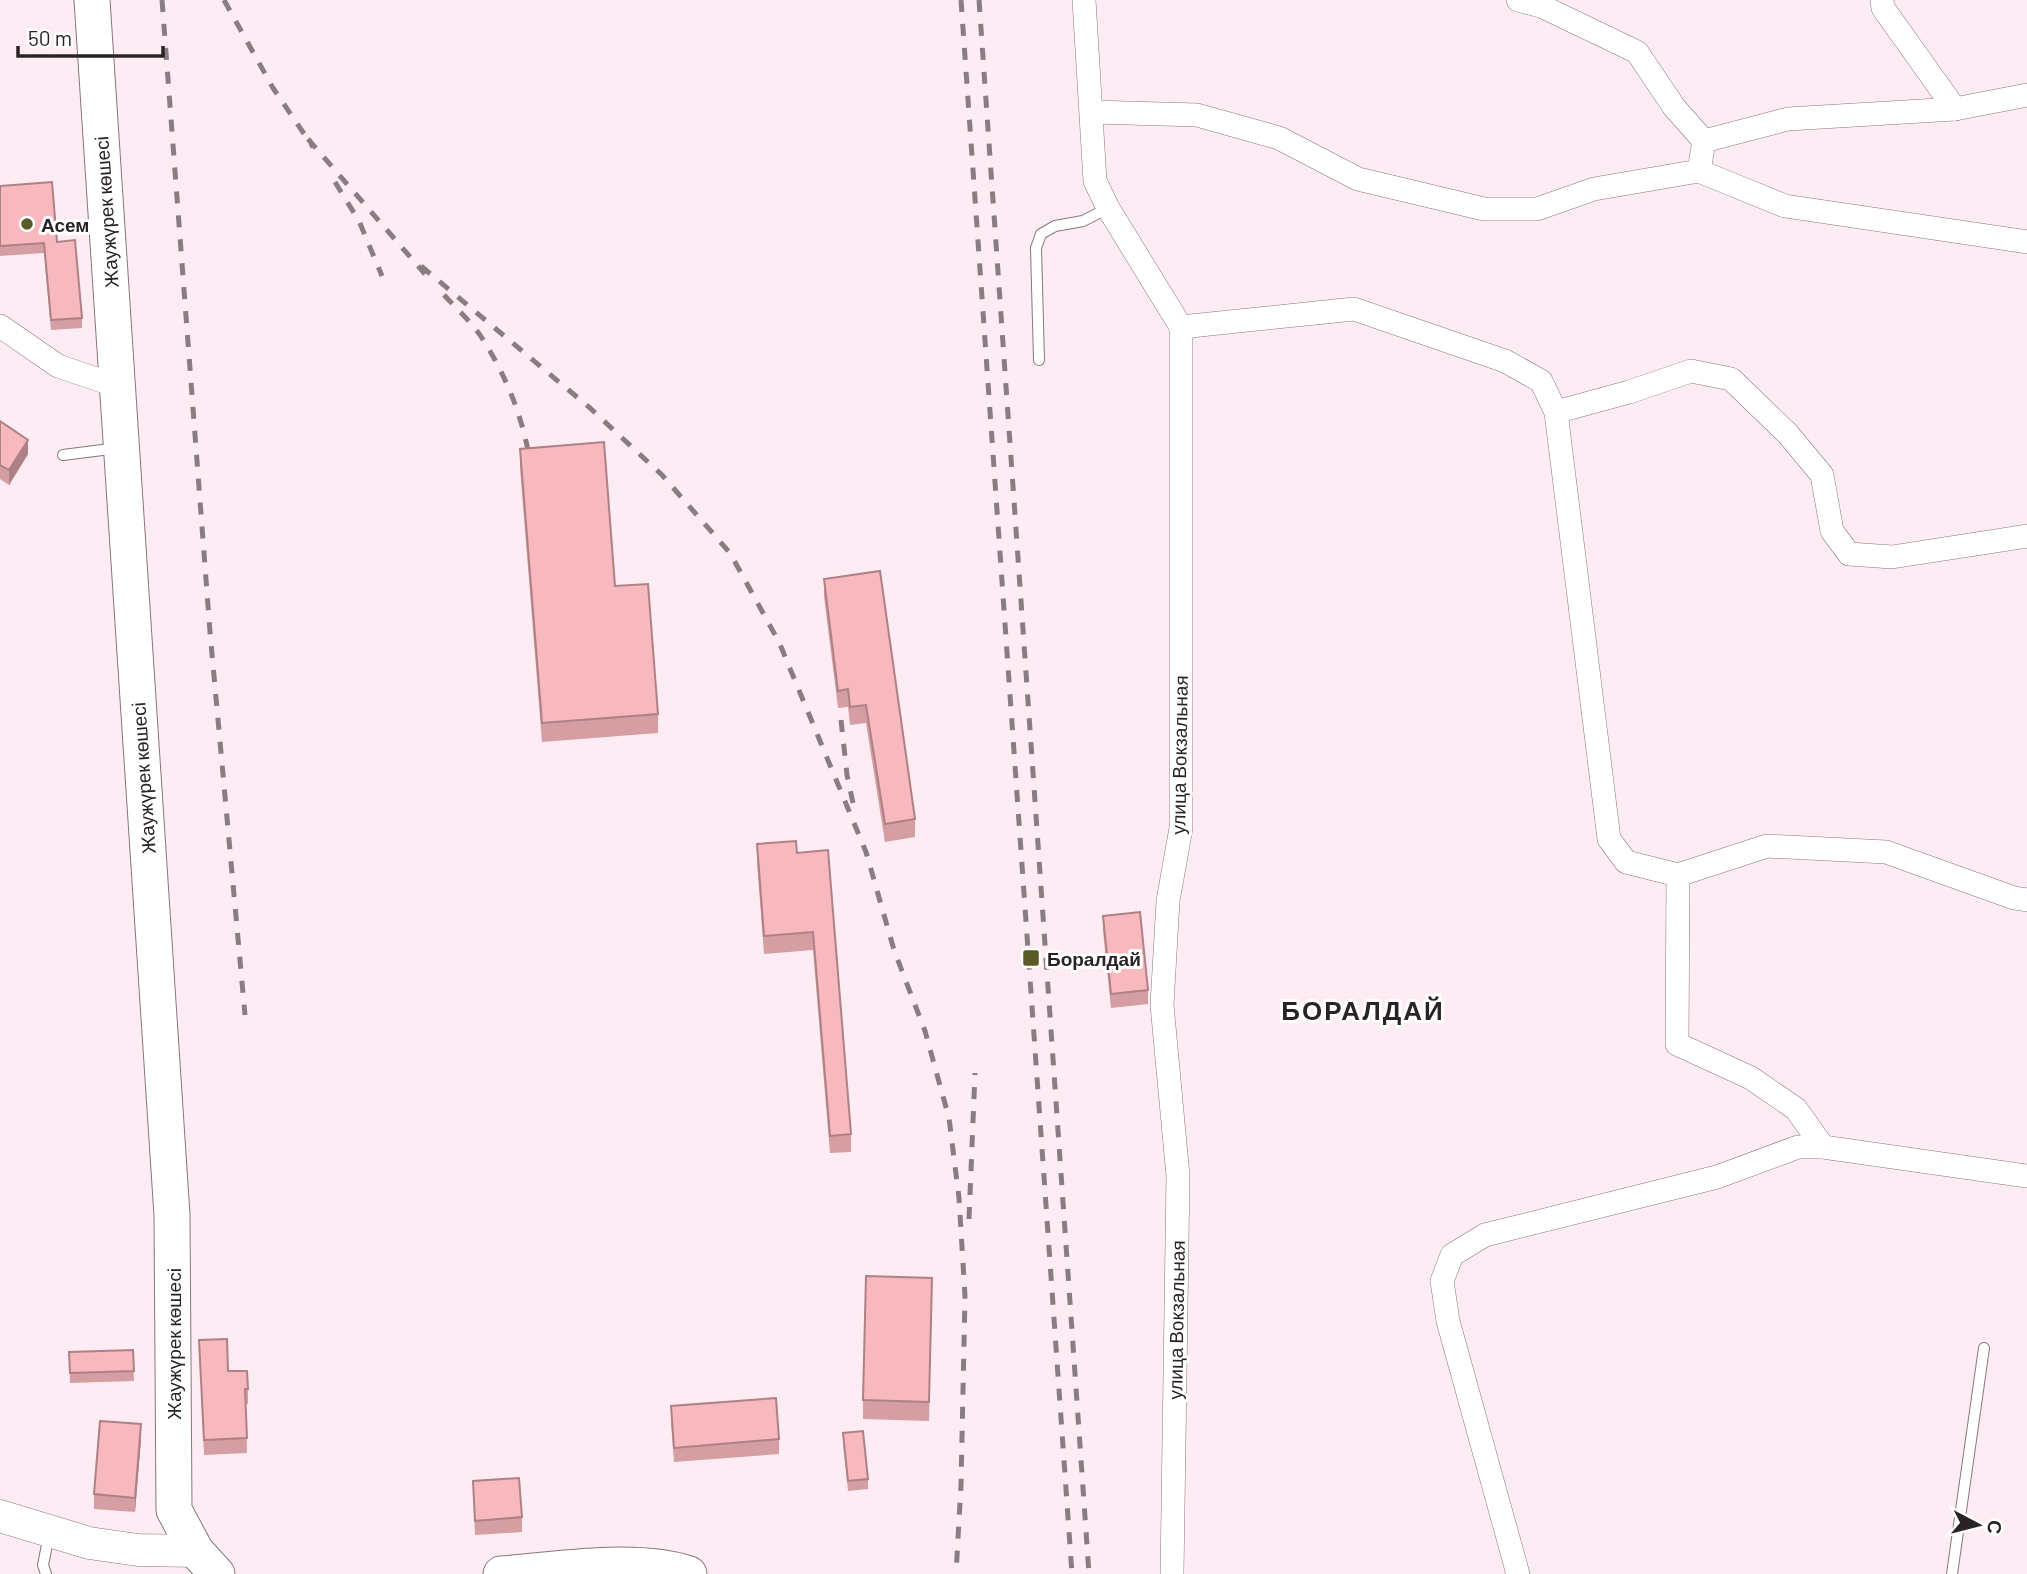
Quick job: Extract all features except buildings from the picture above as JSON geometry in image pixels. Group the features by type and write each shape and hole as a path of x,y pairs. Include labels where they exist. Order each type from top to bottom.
{"main road":[{"name":"Жаужүрек көшесі","path":"92,0 172,1215 174,1510 207,1563"},
{"path":"501,1574 629,1565 671,1568 689,1574"}],"street":[{"path":"1518,0 1542,3 1637,51 1674,107 1704,141"},
{"path":"1882,0 1883,8 1955,109"},
{"path":"1090,2 1095,181 1108,208 1181,327 1354,309 1505,360 1541,382 1556,412 1609,839 1626,862 1678,875 1767,846 1886,852 2014,898 2027,900"},
{"path":"1704,141 1788,119 1955,109 2027,95"},
{"path":"1092,112 1197,115 1279,138 1358,179 1484,209 1537,209 1594,189 1699,171 1786,206 2027,242"},
{"path":"1699,171 1704,141"},
{"path":"0,326 58,366 117,386"},
{"name":"улица Вокзальная","path":"1172,1574 1178,1176 1163,1005 1168,901 1181,828 1181,327"},
{"path":"1556,412 1691,371 1731,379 1788,434 1822,475 1832,531 1849,554 1892,556 2027,537"},
{"path":"1678,875 1677,1044 1751,1078 1796,1109 1823,1147"},
{"path":"1518,1574 1448,1321 1442,1281 1452,1255 1485,1235 1717,1177 1798,1147 1823,1147 2027,1176"},
{"path":"0,1516 89,1543 207,1563"}],"lane":[{"path":"1040,360 1036,248 1041,234 1055,226 1083,221 1108,208"},
{"path":"63,455 121,448"},
{"path":"1952,1574 1984,1348"},
{"path":"46,1574 43,1565 50,1529"}],"railway":[{"path":"162,0 210,632 245,1015"},
{"path":"224,0 273,88 313,147"},
{"path":"961,0 1072,1574"},
{"path":"979,0 1089,1574"},
{"path":"308,139 425,274"},
{"path":"335,182 359,221 382,276"},
{"path":"421,266 590,408 662,475 730,553 779,642 866,852 894,950 925,1031 949,1118 959,1198 965,1296 961,1485 956,1574"},
{"path":"444,295 490,350 518,414 531,466"},
{"path":"841,720 853,803"},
{"path":"969,1219 975,1073"}],"place":[{"name":"Асем","path":"27,224"},
{"name":"Боралдай","path":"1031,958"}],"district":[{"name":"БОРАЛДАЙ","path":"1363,1009"}]}
